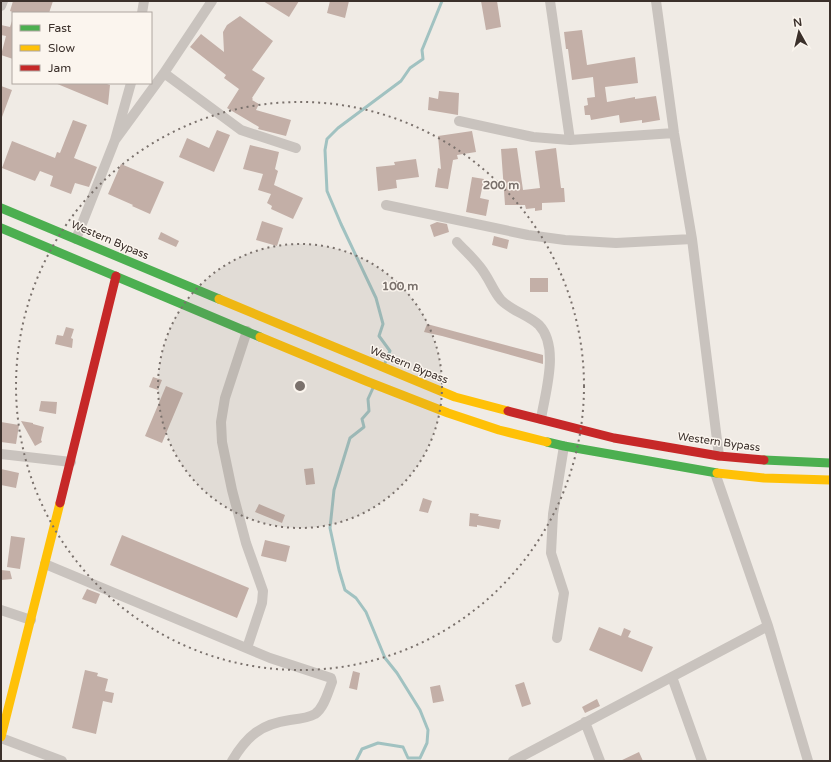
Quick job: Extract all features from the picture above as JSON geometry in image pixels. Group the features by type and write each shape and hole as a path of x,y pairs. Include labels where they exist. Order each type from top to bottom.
{"main road":[{"name":"Western Bypass","path":"1,208 455,397 614,438 719,456 761,460 830,463"},
{"path":"1,228 448,413 499,430 564,446 715,474 764,478 830,480"},
{"path":"1,737 71,462 116,276"}],"street":[{"path":"1,6 3,1"},
{"path":"142,12 144,1"},
{"path":"115,140 164,73 212,1"},
{"path":"550,1 570,140"},
{"path":"656,1 674,133 692,239 719,456"},
{"path":"164,73 241,130 296,148"},
{"path":"76,239 115,140 131,84"},
{"path":"459,121 533,137 570,140 674,133"},
{"path":"386,205 528,235 565,240 616,243 692,239"},
{"path":"457,242 485,273 494,291 502,301 536,323 545,335 549,348 550,363 541,419"},
{"path":"247,331 225,398 221,422 222,442 232,490 246,543 263,591 262,603 247,648"},
{"path":"556,638 564,593 551,553 553,514 564,446"},
{"path":"1,454 71,462"},
{"path":"715,474 768,626 808,761"},
{"path":"45,564 270,658 331,678 332,682 322,707 316,714 309,717 275,722 258,730 238,751 232,761"},
{"path":"1,610 31,620"},
{"path":"513,761 768,626"},
{"path":"672,676 702,761"},
{"path":"585,722 600,761"},
{"path":"1,737 62,761"}],"building":[{"path":"13,1 53,1 49,12 10,11"},
{"path":"263,1 299,1 289,17"},
{"path":"330,1 349,1 345,18 327,13"},
{"path":"481,1 497,1 501,27 486,30"},
{"path":"240,16 273,41 252,70 265,78 252,100 259,104 256,110 291,120 286,136 258,129 259,127 227,108 239,89 224,78 226,75 190,47 201,34 224,52 223,32 227,25"},
{"path":"12,21 12,59 1,55 6,36 1,35 1,25 10,27"},
{"path":"582,30 587,65 635,57 638,83 605,87 607,102 635,97 635,99 656,96 660,120 642,123 642,120 620,123 619,115 591,120 590,115 585,115 584,106 588,105 587,98 595,97 593,77 572,80 564,32"},
{"path":"57,84 110,85 108,105"},
{"path":"1,86 12,90 2,117 1,116"},
{"path":"439,91 459,93 458,115 428,110 429,97 438,99"},
{"path":"73,120 87,125 74,158 97,167 89,187 75,183 71,194 50,186 53,176 40,171 35,181 2,168 12,141 55,158 57,152 60,153"},
{"path":"217,130 230,135 214,172 179,157 187,138 209,148"},
{"path":"472,131 476,152 457,155 458,159 453,160 448,189 435,187 438,168 441,169 438,136"},
{"path":"250,145 279,152 275,169 278,171 274,185 303,198 293,219 271,209 272,206 267,203 271,194 258,190 263,174 243,169"},
{"path":"517,148 523,190 540,188 535,151 556,148 561,188 564,188 565,202 542,203 542,210 535,211 535,208 526,209 525,205 505,205 501,149"},
{"path":"416,159 419,177 396,180 397,188 378,191 376,167 395,165 394,162"},
{"path":"121,164 164,182 150,214 108,194"},
{"path":"472,177 484,179 480,198 489,200 486,216 466,212"},
{"path":"262,221 283,228 277,246 256,240"},
{"path":"437,222 447,224 449,232 434,237 430,225"},
{"path":"161,232 179,241 176,247 158,239"},
{"path":"494,236 509,240 507,249 492,245"},
{"path":"530,278 548,278 548,292 530,292"},
{"path":"427,324 543,355 543,364 424,332"},
{"path":"66,327 74,329 71,338 73,339 72,348 55,344 57,335 63,336"},
{"path":"153,377 162,380 158,390 149,387"},
{"path":"166,386 183,393 162,443 145,436"},
{"path":"41,401 57,402 56,414 39,411"},
{"path":"21,421 44,427 41,440 42,442 35,446"},
{"path":"1,422 19,425 16,444 1,442"},
{"path":"313,468 315,484 306,485 304,469"},
{"path":"1,469 19,473 16,488 1,485"},
{"path":"423,498 432,501 428,513 419,511"},
{"path":"259,504 285,515 282,523 255,512"},
{"path":"470,513 501,520 499,529 477,525 477,527 469,526"},
{"path":"122,535 249,588 237,618 110,565"},
{"path":"11,536 25,538 20,569 7,567"},
{"path":"265,540 290,546 286,562 261,556"},
{"path":"1,570 10,571 12,579 1,580"},
{"path":"87,589 100,594 96,604 82,599"},
{"path":"599,627 621,636 624,628 631,631 628,637 653,647 642,672 589,650"},
{"path":"85,670 98,673 97,676 108,679 105,691 114,693 112,703 103,701 96,734 72,728"},
{"path":"353,671 360,673 357,690 349,688"},
{"path":"524,682 531,704 522,707 515,685"},
{"path":"440,685 444,701 433,703 430,687"},
{"path":"597,699 600,706 585,713 582,707"},
{"path":"639,752 643,761 620,761"}],"waterway":[{"path":"385,363 390,351 379,336 383,324 376,298 327,191 325,150 327,139 338,128 401,81 410,68 423,59 422,50 442,1"},
{"path":"356,761 362,749 378,743 403,747 408,758 420,758 427,743 428,730 420,710 397,673 385,658 366,612 356,598 345,590 330,528 334,490 350,438 364,427 362,419 369,411 368,399 373,388"}],"traffic: fast":[{"path":"1,208 219,299"},
{"path":"1,228 260,337"},
{"path":"547,442 717,473"},
{"path":"764,460 830,463"}],"traffic: slow":[{"path":"219,299 455,397 508,411"},
{"path":"260,337 448,413 499,430 547,442"},
{"path":"717,473 764,478 830,480"},
{"path":"1,737 60,503"}],"traffic: jam":[{"path":"60,503 116,276"},
{"path":"508,411 614,438 719,456 764,460"}]}
